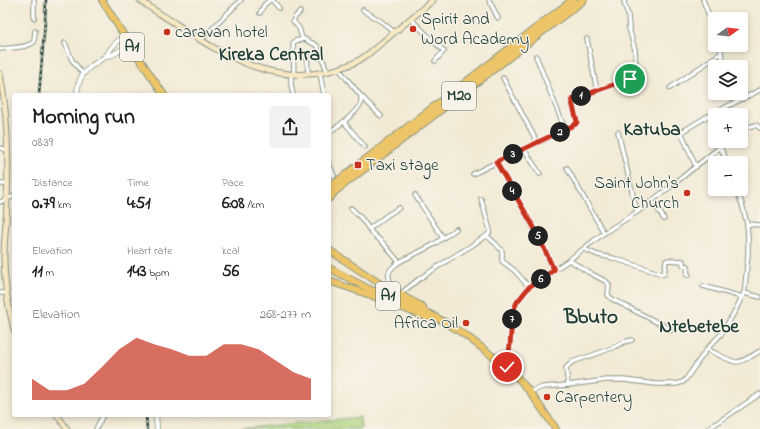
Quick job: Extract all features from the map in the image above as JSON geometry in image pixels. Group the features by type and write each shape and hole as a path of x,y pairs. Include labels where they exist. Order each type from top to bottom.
{"highway":[{"name":"A1","path":"102,0 124,36 163,93"},
{"name":"M20","path":"331,186 573,0"},
{"name":"M20","path":"331,196 335,191 583,0"},
{"path":"331,251 382,285 433,312 448,324"},
{"name":"A1","path":"331,269 369,288 420,309 448,324 469,338 507,367 517,377 530,392 556,429"},
{"path":"331,282 448,324"}],"main road":[{"path":"140,0 201,40 227,54 252,66 268,71 292,75 320,73 359,60 433,0"},
{"path":"0,75 7,121 8,150 8,199 4,256 6,293 12,322"},
{"path":"58,417 67,429"}],"street":[{"path":"34,0 34,18"},
{"path":"201,40 241,0"},
{"path":"260,12 264,5 271,0 279,8"},
{"path":"489,0 498,18"},
{"path":"473,174 576,124 577,122 572,102 573,99 626,81 632,77 636,71 635,50 624,3 625,0"},
{"path":"703,0 708,13"},
{"path":"363,10 382,22 394,32"},
{"path":"300,12 293,21 299,28 302,38 316,45 327,71"},
{"path":"411,19 444,51 435,61"},
{"path":"0,49 31,45 35,39 35,31"},
{"path":"77,93 78,86 83,74 106,56 124,36"},
{"path":"293,93 291,84 293,43 294,41 304,39"},
{"path":"587,39 597,91"},
{"path":"65,43 72,60 83,74"},
{"path":"106,56 112,55 130,45"},
{"path":"670,88 721,53 724,60"},
{"path":"307,56 308,74"},
{"path":"536,56 565,130"},
{"path":"338,68 361,96 381,116"},
{"path":"320,73 324,93"},
{"path":"503,78 534,138 538,142"},
{"path":"748,96 760,90"},
{"path":"331,131 344,122 356,111 361,104 361,96"},
{"path":"696,167 682,134 683,130 740,100"},
{"path":"344,122 365,147"},
{"path":"748,127 756,124 760,128"},
{"path":"618,132 637,212"},
{"path":"0,148 8,150"},
{"path":"507,367 513,311 517,302 529,287 569,260 604,233 637,212 719,148"},
{"path":"524,149 540,174"},
{"path":"496,162 536,231 554,270"},
{"path":"331,168 334,176"},
{"path":"567,168 604,233"},
{"path":"0,184 8,184"},
{"path":"415,195 443,238"},
{"path":"530,392 543,388 607,380 624,380 656,384 680,383 686,379 707,349 722,332 735,312 743,295 748,254 748,237 747,224 739,196"},
{"path":"0,202 12,197"},
{"path":"399,295 419,279 490,233 481,199"},
{"path":"652,200 664,219"},
{"path":"351,208 399,262"},
{"path":"369,229 399,208"},
{"path":"747,224 760,225"},
{"path":"392,290 388,273 390,270 399,262 433,245 456,229"},
{"path":"487,236 502,251 502,261 515,271 529,287"},
{"path":"584,249 598,255 613,258 662,274 664,274 666,261 684,262 683,265 688,266 686,275 689,276"},
{"path":"569,260 607,282 609,285 608,295 612,299 672,330"},
{"path":"703,286 743,295 760,297"},
{"path":"0,292 6,293"},
{"path":"568,385 566,368 572,362 632,340"},
{"path":"707,349 736,362 760,350"},
{"path":"708,429 760,394"},
{"path":"96,429 102,417"},
{"path":"156,417 157,429"}],"green space":[{"path":"360,417 361,429 235,429"}],"railway":[{"path":"39,93 46,0"},
{"path":"146,417 147,429"}],"place":[{"name":"Spirit and Word Academy","path":"413,29"},
{"name":"caravan hotel","path":"167,32"},
{"name":"Taxi stage","path":"358,165"},
{"name":"Saint John's Church","path":"687,193"},
{"name":"Africa Oil","path":"466,323"},
{"name":"Carpentery","path":"547,397"}],"district":[{"name":"Kireka Central","path":"271,55"},
{"name":"Katuba","path":"652,130"},
{"name":"Bbuto","path":"591,318"},
{"name":"Ntebetebe","path":"699,327"}],"route":[{"path":"507,367 513,311 517,302 529,287 554,270 536,231 496,162 576,124 577,122 572,102 573,99 630,79"}]}
